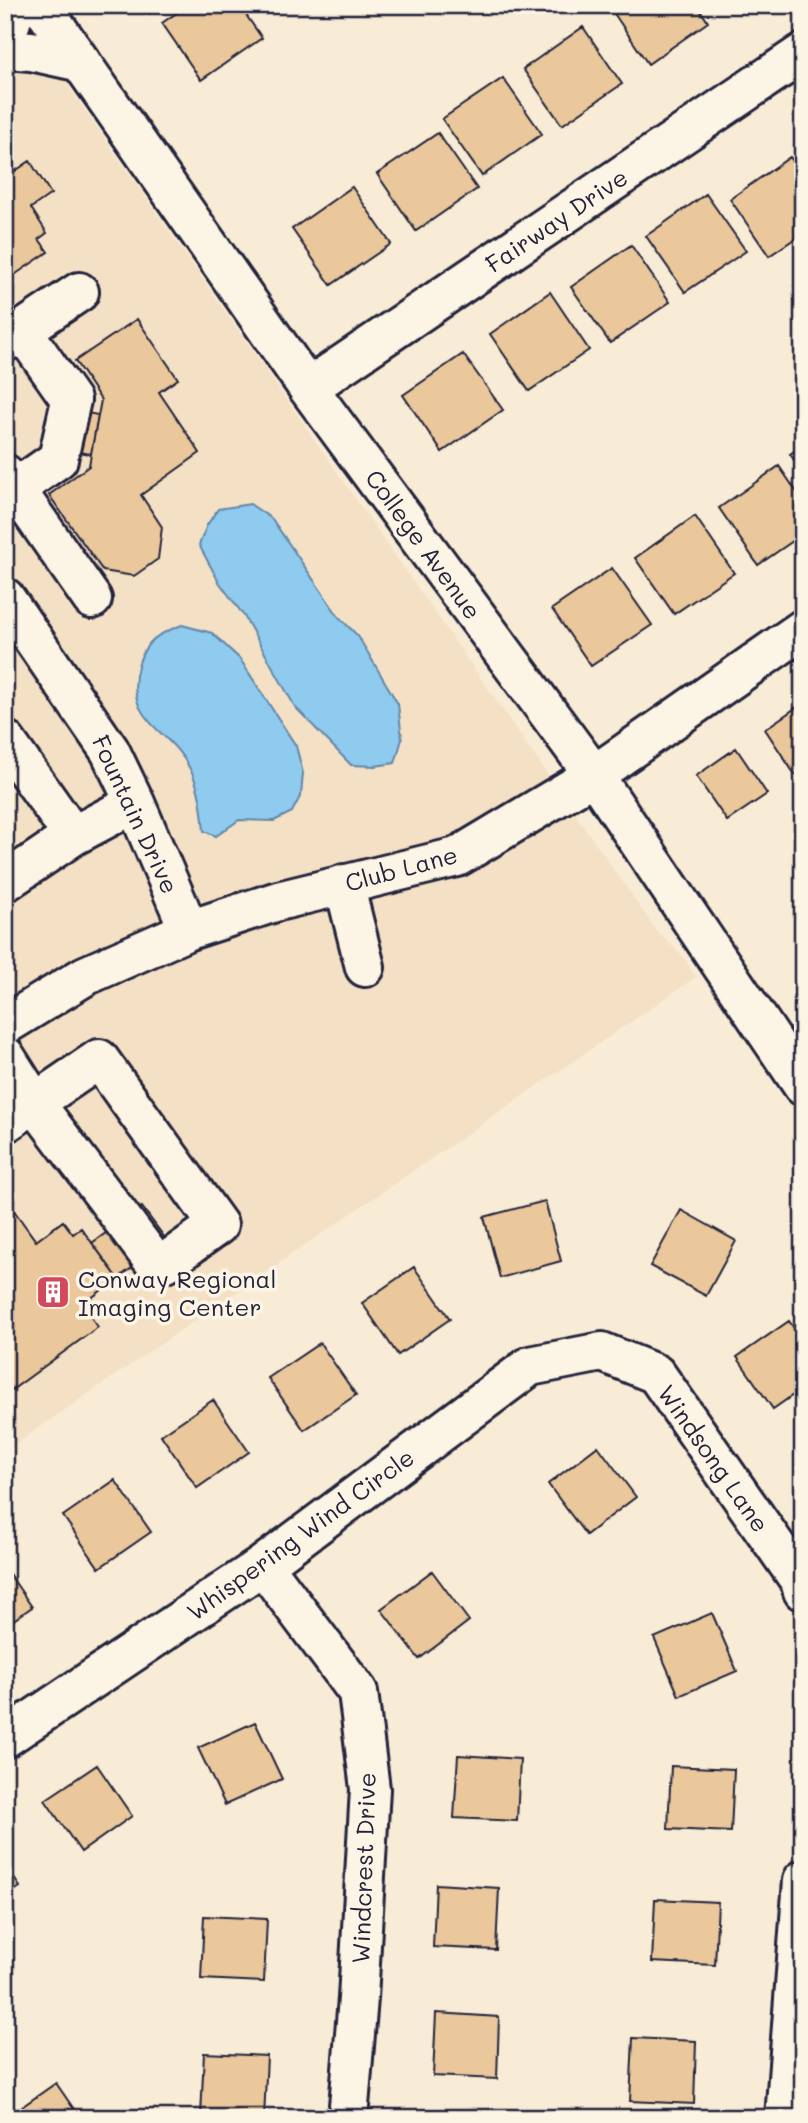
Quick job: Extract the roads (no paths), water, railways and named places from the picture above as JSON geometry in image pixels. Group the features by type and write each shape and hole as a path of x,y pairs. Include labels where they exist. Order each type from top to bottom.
{"street":[{"path":"5,35 11,22 42,8"},
{"name":"College Avenue","path":"42,8 309,388 594,775 803,1086"},
{"path":"5,49 31,51 81,62"},
{"name":"Fairway Drive","path":"309,388 803,53"},
{"path":"79,292 14,336 71,400 58,459 9,486 92,599"},
{"name":"Fountain Drive","path":"5,598 110,751 189,930"},
{"name":"Club Lane","path":"5,1025 85,976 189,930 278,901 457,857 594,775 803,629"},
{"path":"5,740 73,836"},
{"path":"5,882 73,836 135,803"},
{"path":"344,884 365,967"},
{"path":"5,1056 20,1112 152,1259 166,1262 218,1225 99,1059 20,1112"},
{"name":"Whispering Wind Circle","path":"5,1738 263,1565 530,1366 602,1352"},
{"name":"Windsong Lane","path":"602,1352 656,1374 800,1581 803,1591"},
{"name":"Windcrest Drive","path":"263,1565 358,1692 370,1788 348,2118"},
{"path":"785,2118 798,1991 803,1880"}],"water":[{"path":"250,504 272,519 339,617 358,636 398,704 402,739 395,763 351,765 295,707 244,616 219,582 199,545 207,525 218,509"},
{"path":"182,625 212,633 240,659 296,746 303,773 301,795 292,812 274,821 239,820 216,836 204,831 198,791 190,769 143,712 137,700 135,685 144,650 159,635"}],"place":[{"name":"Conway Regional Imaging Center","path":"53,1292"}]}
